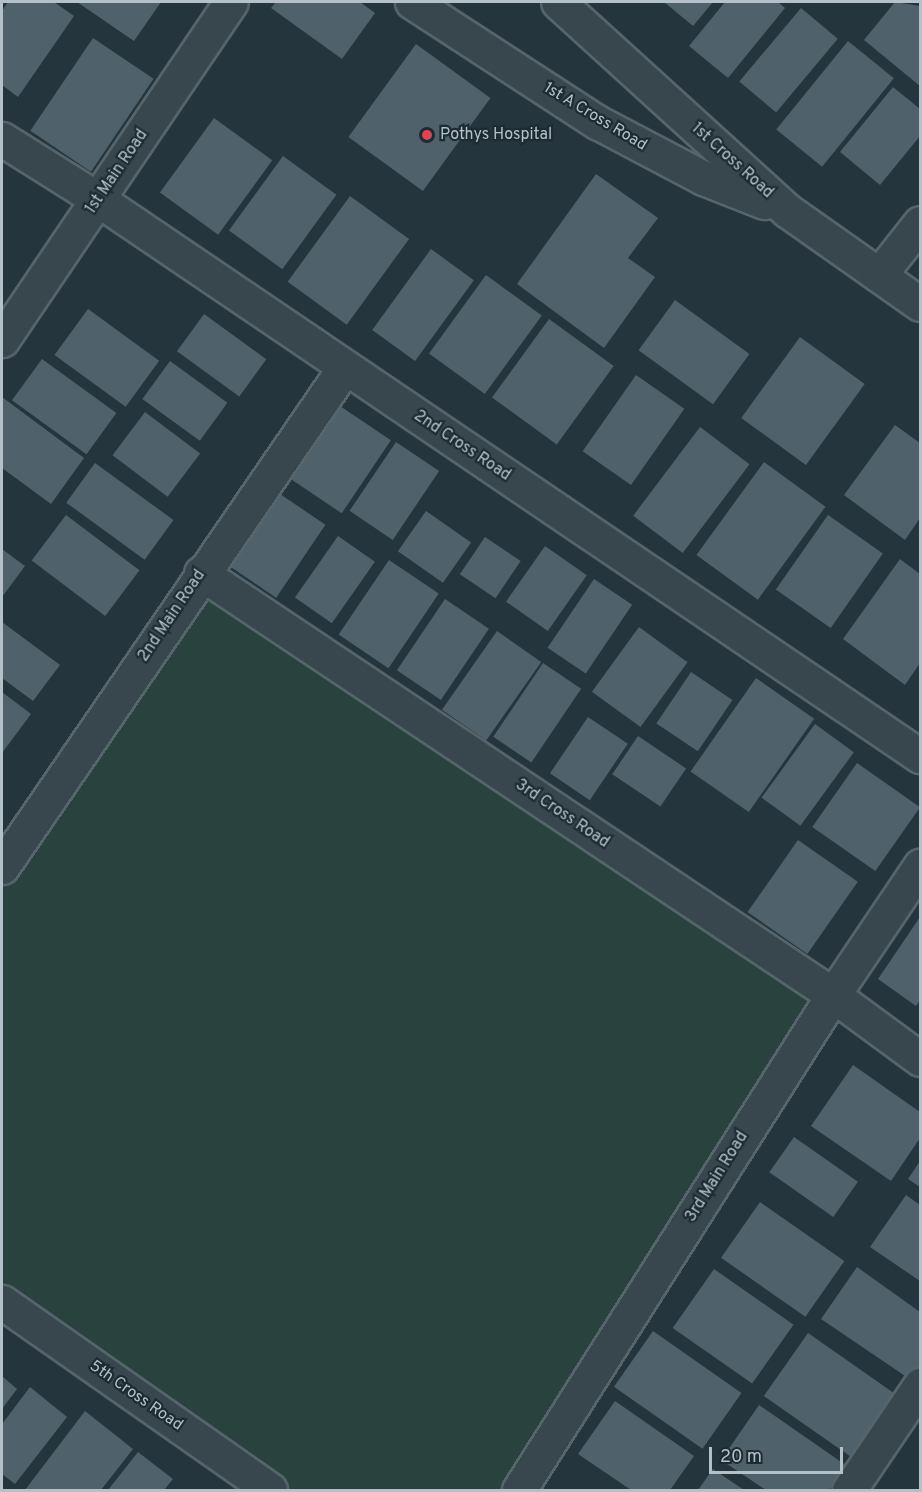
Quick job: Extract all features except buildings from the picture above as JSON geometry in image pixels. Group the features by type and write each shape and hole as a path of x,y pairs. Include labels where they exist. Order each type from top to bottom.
{"street":[{"name":"1st Main Road","path":"2,340 231,2"},
{"name":"1st A Cross Road","path":"412,2 597,122 703,178 789,212"},
{"name":"1st Cross Road","path":"558,2 789,212 921,304"},
{"name":"2nd Cross Road","path":"2,139 99,200 921,756"},
{"path":"879,275 921,223"},
{"name":"2nd Main Road","path":"2,867 201,573 345,367"},
{"name":"3rd Cross Road","path":"201,573 833,995 921,1059"},
{"name":"3rd Main Road","path":"519,1491 833,995 921,866"},
{"name":"5th Cross Road","path":"2,1302 270,1491"},
{"path":"849,1491 921,1385"}],"green space":[{"path":"201,573 833,995 519,1490 270,1490 2,1302 2,867"}],"place":[{"name":"Pothys Hospital","path":"427,135"}]}
